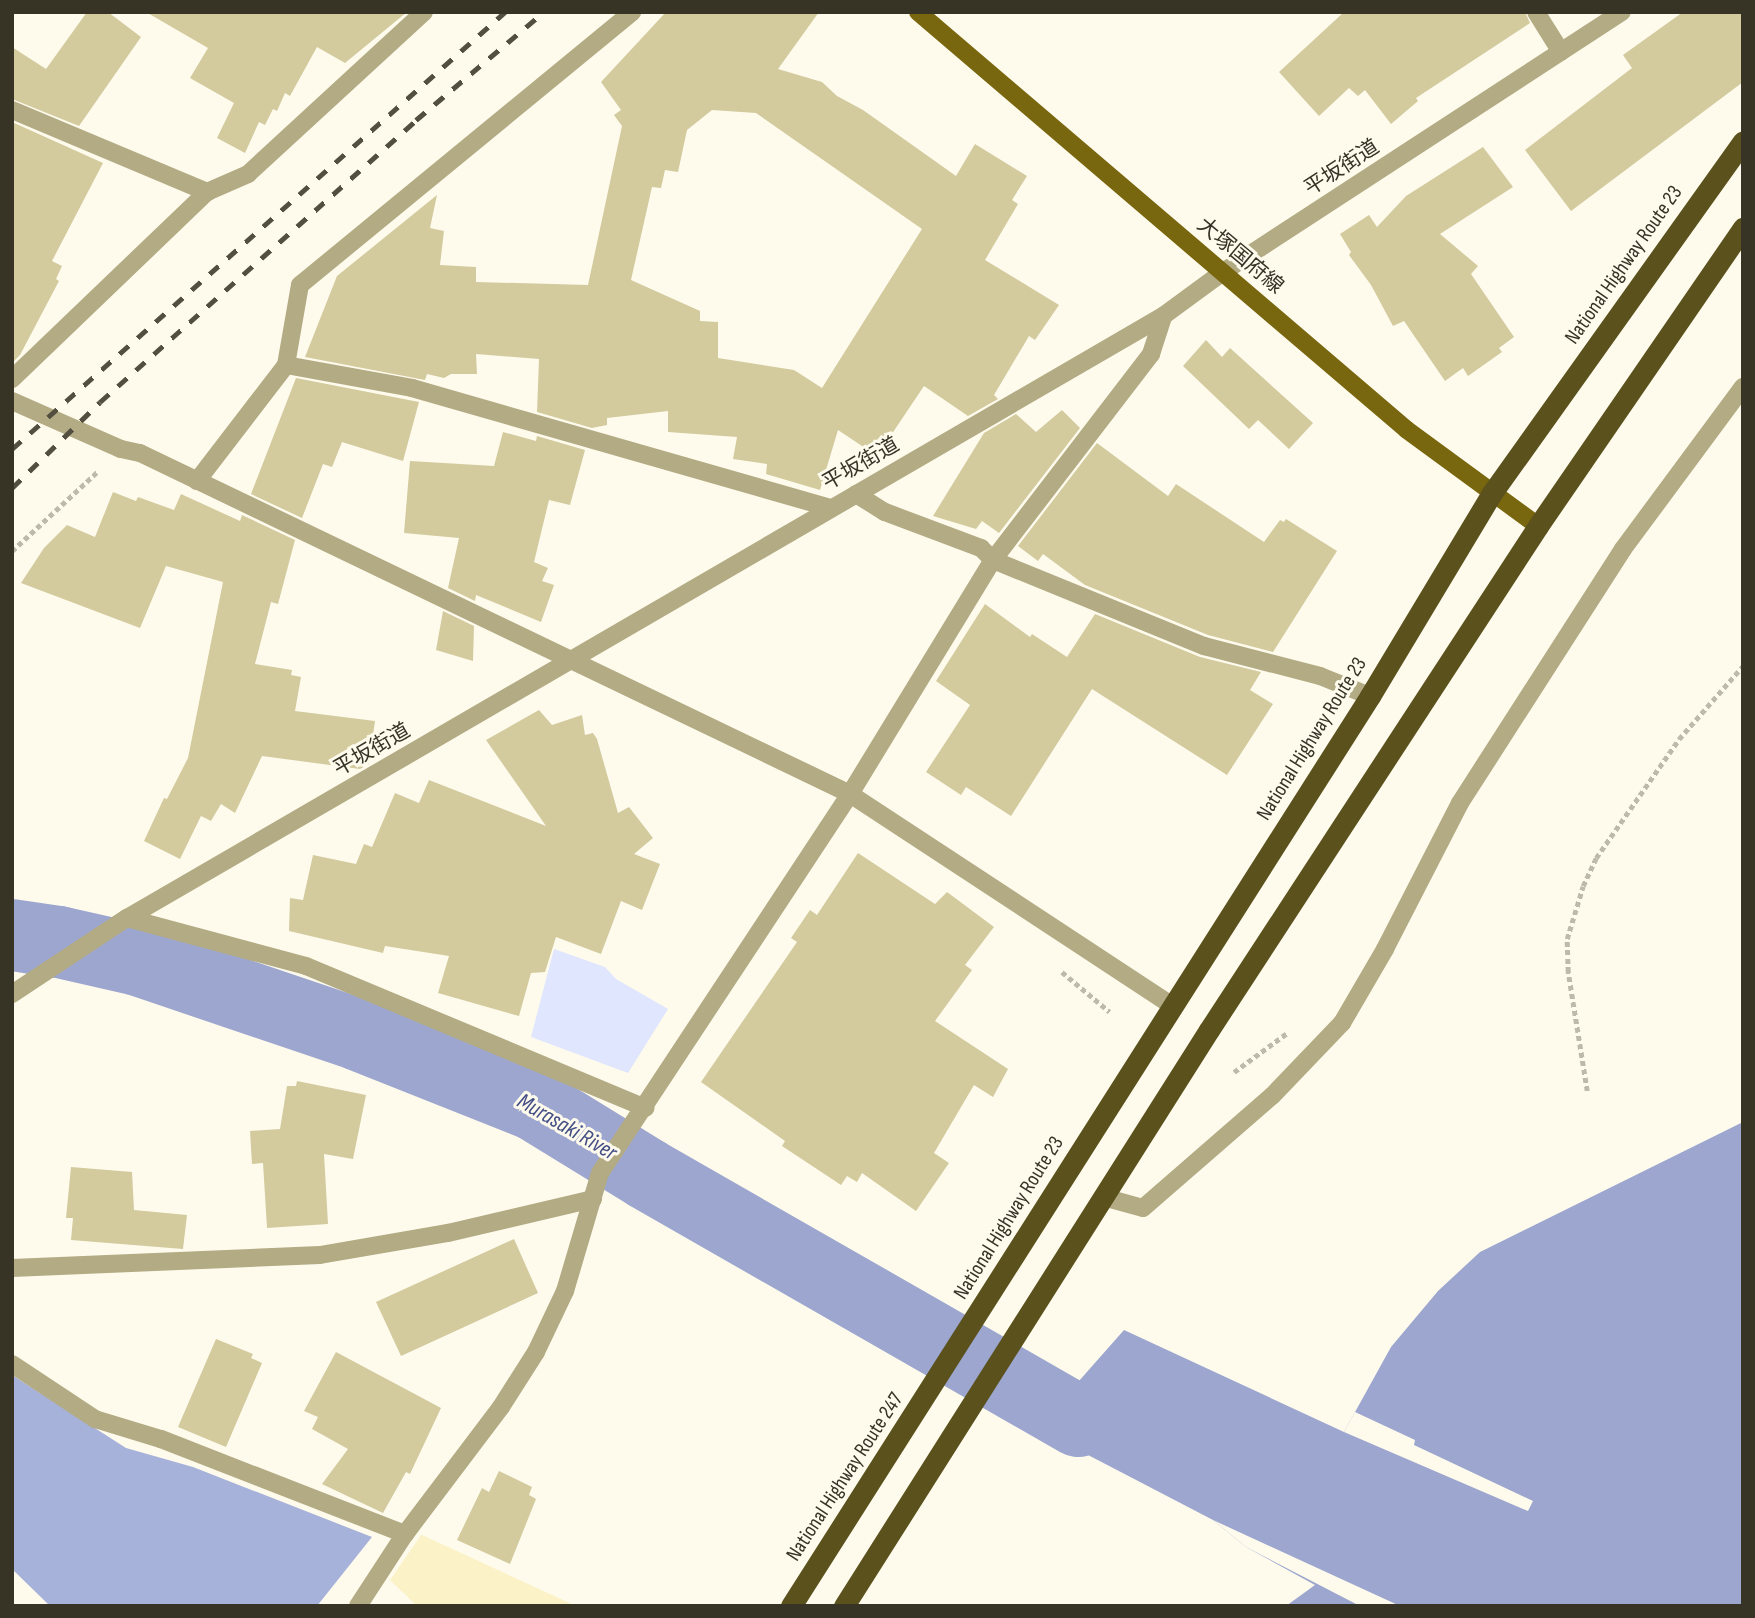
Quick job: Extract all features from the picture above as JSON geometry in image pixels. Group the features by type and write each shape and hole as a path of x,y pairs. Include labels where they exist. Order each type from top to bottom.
{"highway":[{"name":"National Highway Route 23","path":"940,1375 1370,696 1492,493 1743,141"},
{"path":"844,1606 1103,1197 1538,526 1743,228"},
{"name":"National Highway Route 247","path":"791,1606 940,1375"}],"main road":[{"name":"大塚国府線","path":"918,12 1407,430 1538,526"}],"street":[{"path":"396,12 418,17"},
{"path":"197,481 286,365 300,285 632,12"},
{"path":"1536,12 1561,52"},
{"name":"平坂街道","path":"12,994 127,918 1163,316 1223,272 1622,12"},
{"path":"12,379 207,192 248,174 418,17"},
{"path":"12,110 207,192"},
{"path":"358,1606 405,1534 501,1407 537,1352 565,1291 600,1173 850,794 993,560 1151,354 1163,316"},
{"path":"286,365 412,388 830,508"},
{"path":"1103,1197 1143,1208 1272,1096 1342,1023 1385,949 1460,803 1623,549 1743,387"},
{"path":"12,401 121,449 140,453 850,794 1172,1006"},
{"path":"856,494 884,512 981,548 993,560 1204,646 1320,676 1370,696"},
{"path":"127,918 306,966 645,1108"},
{"path":"12,1268 320,1255 448,1233 593,1199"},
{"path":"12,1364 95,1419 160,1439 405,1534"}],"path":[{"path":"12,551 121,449"},
{"path":"1587,1091 1567,950 1567,939 1583,886 1597,858 1679,740 1743,666"}],"shaded area":[{"path":"554,949 605,967 616,979 668,1009 628,1073 531,1037"},
{"path":"1743,1122 1743,1606 1286,1606 1315,1585 1246,1547 1213,1520 1065,1443 1086,1408 1071,1390 1124,1330 1344,1432 1391,1347 1438,1291 1480,1252"},
{"path":"12,1375 126,1448 193,1467 372,1537 317,1606 50,1606 12,1569"},
{"path":"421,1535 576,1606 417,1606 390,1580"}],"pier":[{"path":"1355,1412 1415,1440 1414,1445 1533,1501 1528,1511 1344,1432"},
{"path":"1213,1520 1400,1606 1360,1606 1246,1547"}],"building":[{"path":"87,12 108,12 141,37 79,126 12,99 12,47 46,69"},
{"path":"146,12 407,12 345,63 317,47 290,96 285,93 277,111 273,109 265,125 259,122 245,153 217,138 234,103 190,78 208,48"},
{"path":"666,12 819,12 778,69 822,82 837,96 863,110 956,176 975,144 1027,176 1012,200 1018,204 985,260 1059,305 1035,340 1029,336 994,395 998,399 968,416 924,386 877,456 838,430 820,490 766,474 767,464 733,459 737,437 668,432 668,411 607,418 607,425 592,428 537,412 539,359 476,354 477,374 451,374 444,378 427,374 425,380 305,357 337,276 437,195 430,228 444,231 440,265 476,267 476,282 588,285 622,126 614,115 621,110 601,82","holes":["712,110 756,113 922,229 822,388 794,370 718,358 718,322 700,321 700,311 631,280 652,187 661,188 665,170 678,172 687,130"]},
{"path":"1344,12 1525,12 1530,23 1416,98 1418,101 1391,124 1365,90 1358,96 1349,88 1319,116 1279,72"},
{"path":"1683,12 1743,12 1743,82 1571,211 1525,150 1632,68 1623,55"},
{"path":"12,122 103,163 52,261 62,266 56,279 59,281 20,355 12,363"},
{"path":"1483,147 1513,187 1440,234 1478,266 1471,274 1514,337 1499,348 1502,352 1468,376 1463,368 1445,381 1404,321 1393,326 1371,285 1349,255 1351,252 1340,234 1369,215 1377,227 1406,196"},
{"path":"1206,340 1222,357 1230,348 1313,423 1289,449 1258,420 1249,429 1183,366"},
{"path":"296,378 419,402 403,461 342,442 332,467 323,464 302,518 251,494"},
{"path":"1062,410 1080,428 999,533 982,521 976,529 933,516 984,433 1016,414 1036,432"},
{"path":"503,432 536,441 537,436 585,450 570,505 549,500 534,562 548,568 542,581 554,585 541,622 476,595 475,601 448,588 459,538 404,533 410,461 494,466"},
{"path":"1097,443 1168,496 1176,484 1264,542 1280,520 1284,522 1286,519 1337,551 1273,652 1208,635 1085,585 1043,554 1038,561 1018,546"},
{"path":"113,492 136,501 138,497 174,510 181,494 240,521 242,515 295,540 278,604 271,602 255,664 292,670 291,675 301,677 295,711 375,721 369,764 360,769 262,756 235,813 221,804 211,821 201,816 180,859 144,841 164,798 167,799 188,758 223,582 166,566 140,628 21,583 44,548 67,525 95,537"},
{"path":"985,604 1030,637 1032,634 1067,657 1095,614 1200,657 1261,672 1250,690 1273,704 1227,775 1092,689 1011,816 966,787 961,795 926,772 970,705 936,681"},
{"path":"443,611 474,626 473,661 436,650"},
{"path":"539,710 552,725 582,715 585,735 593,733 597,739 618,813 629,807 653,838 634,854 660,864 642,910 621,901 601,954 556,937 545,972 531,973 519,1016 438,993 449,956 385,946 383,953 289,931 290,898 303,900 313,855 356,864 364,844 372,847 395,793 419,803 429,780 546,826 486,740"},
{"path":"858,853 935,904 947,892 994,927 965,965 972,970 935,1021 1008,1069 993,1097 974,1085 934,1153 949,1163 916,1211 862,1173 857,1182 847,1176 841,1185 782,1146 785,1141 701,1082 797,942 791,938 810,910 817,915"},
{"path":"297,1081 366,1095 353,1159 324,1154 328,1224 267,1228 263,1163 252,1164 250,1131 280,1129 287,1086 296,1086"},
{"path":"71,1167 132,1172 134,1210 187,1215 183,1249 71,1240 73,1218 66,1218"},
{"path":"514,1239 538,1293 401,1356 376,1302"},
{"path":"216,1339 253,1354 251,1358 262,1363 226,1447 178,1427"},
{"path":"336,1352 441,1408 410,1474 406,1472 383,1513 322,1484 348,1449 312,1429 318,1417 304,1411"},
{"path":"499,1471 532,1487 529,1495 536,1499 510,1564 457,1540 482,1488 489,1492"}],"waterway":[{"name":"Murasaki River","path":"12,935 59,942 138,960 359,1035 535,1105 647,1174 1078,1421"}],"railway":[{"path":"12,449 505,12"},
{"path":"12,488 100,402 416,120 544,12"}]}
